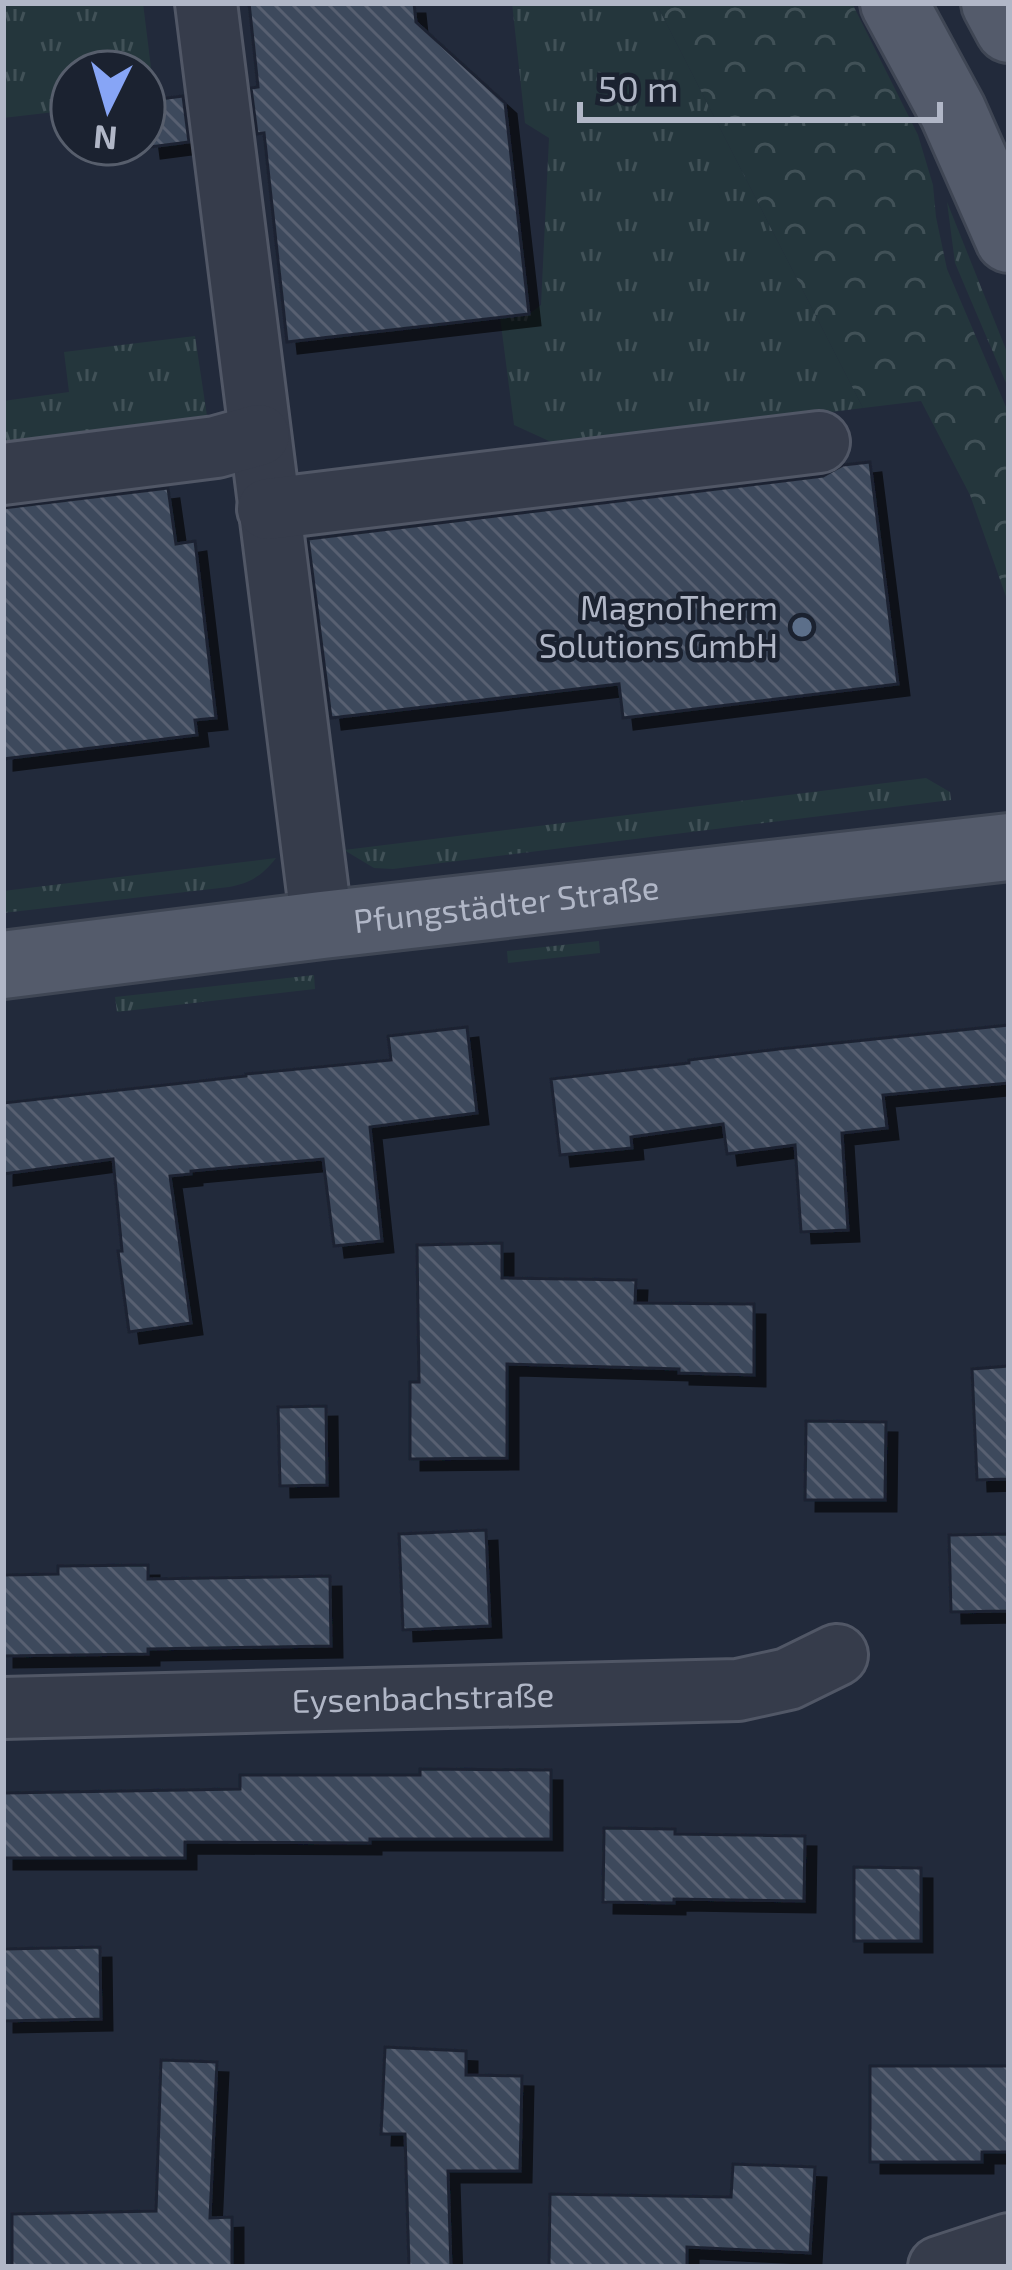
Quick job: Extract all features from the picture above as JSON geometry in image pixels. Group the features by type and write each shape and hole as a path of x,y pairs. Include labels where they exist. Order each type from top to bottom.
{"main road":[{"path":"895,3 953,112 1009,239"},
{"path":"995,3 1009,29"},
{"name":"Pfungstädter Straße","path":"3,965 998,846"}],"street":[{"path":"206,3 322,925"},
{"path":"3,474 215,447 259,435"},
{"path":"268,509 819,442"},
{"name":"Eysenbachstraße","path":"3,1708 738,1690 788,1679 837,1654"},
{"path":"939,2267 1009,2244"}],"green space":[{"path":"3,3 143,3 149,48 48,48 48,113 3,118"},
{"path":"512,3 656,3 863,408 560,446 514,425 500,317 529,314 541,305 549,138 525,123"},
{"path":"656,3 852,3 918,135 933,185 947,269 1009,414 1009,605 970,495 921,401 863,408"},
{"path":"947,202 1009,357 1009,390 955,263"},
{"path":"195,336 207,416 3,443 3,401 69,392 64,352"},
{"path":"926,778 950,792 951,800 393,869 374,868 344,850"},
{"path":"276,858 255,878 229,887 3,913 3,891"},
{"path":"599,941 600,953 508,963 507,951"},
{"path":"314,975 315,989 117,1012 115,997"}],"building":[{"path":"249,3 414,3 416,22 505,103 529,314 287,342 264,133 257,134 251,88 258,87"},
{"path":"183,96 189,142 168,145 168,98"},
{"path":"870,462 898,684 623,718 619,684 331,718 308,539 823,476 843,465"},
{"path":"168,488 176,544 195,541 216,718 195,720 197,735 3,759 3,508"},
{"path":"1009,1025 1009,1083 883,1095 887,1128 842,1133 848,1230 801,1232 795,1145 727,1154 723,1124 631,1137 632,1148 560,1155 551,1079"},
{"path":"467,1027 477,1113 370,1127 382,1241 334,1246 323,1159 170,1176 191,1323 129,1332 113,1159 3,1174 3,1103 391,1060 388,1036"},
{"path":"502,1243 502,1278 636,1280 635,1303 754,1304 754,1375 507,1364 507,1458 410,1459 410,1382 419,1382 417,1245"},
{"path":"1009,1366 1009,1479 977,1480 972,1369"},
{"path":"326,1406 327,1485 280,1486 278,1407"},
{"path":"806,1421 886,1422 885,1500 805,1500"},
{"path":"486,1530 490,1626 403,1630 399,1534"},
{"path":"1009,1534 1009,1611 951,1612 949,1535"},
{"path":"148,1565 148,1579 330,1576 331,1646 3,1656 3,1575 58,1574 58,1566"},
{"path":"420,1769 551,1770 551,1839 185,1842 185,1858 3,1858 3,1793 240,1789 240,1775 420,1775"},
{"path":"604,1828 805,1836 804,1901 603,1902"},
{"path":"854,1867 921,1868 921,1941 854,1941"},
{"path":"100,1947 101,2019 3,2021 3,1949"},
{"path":"385,2047 466,2051 466,2075 522,2076 520,2171 448,2171 451,2267 409,2267 405,2134 381,2134"},
{"path":"161,2060 217,2062 210,2218 232,2217 232,2267 12,2267 12,2214 156,2211"},
{"path":"870,2066 1009,2066 1009,2152 982,2152 982,2162 870,2162"},
{"path":"733,2164 815,2167 810,2253 687,2247 687,2267 549,2267 550,2194 731,2197"}],"place":[{"name":"MagnoTherm Solutions GmbH","path":"802,627"}]}
